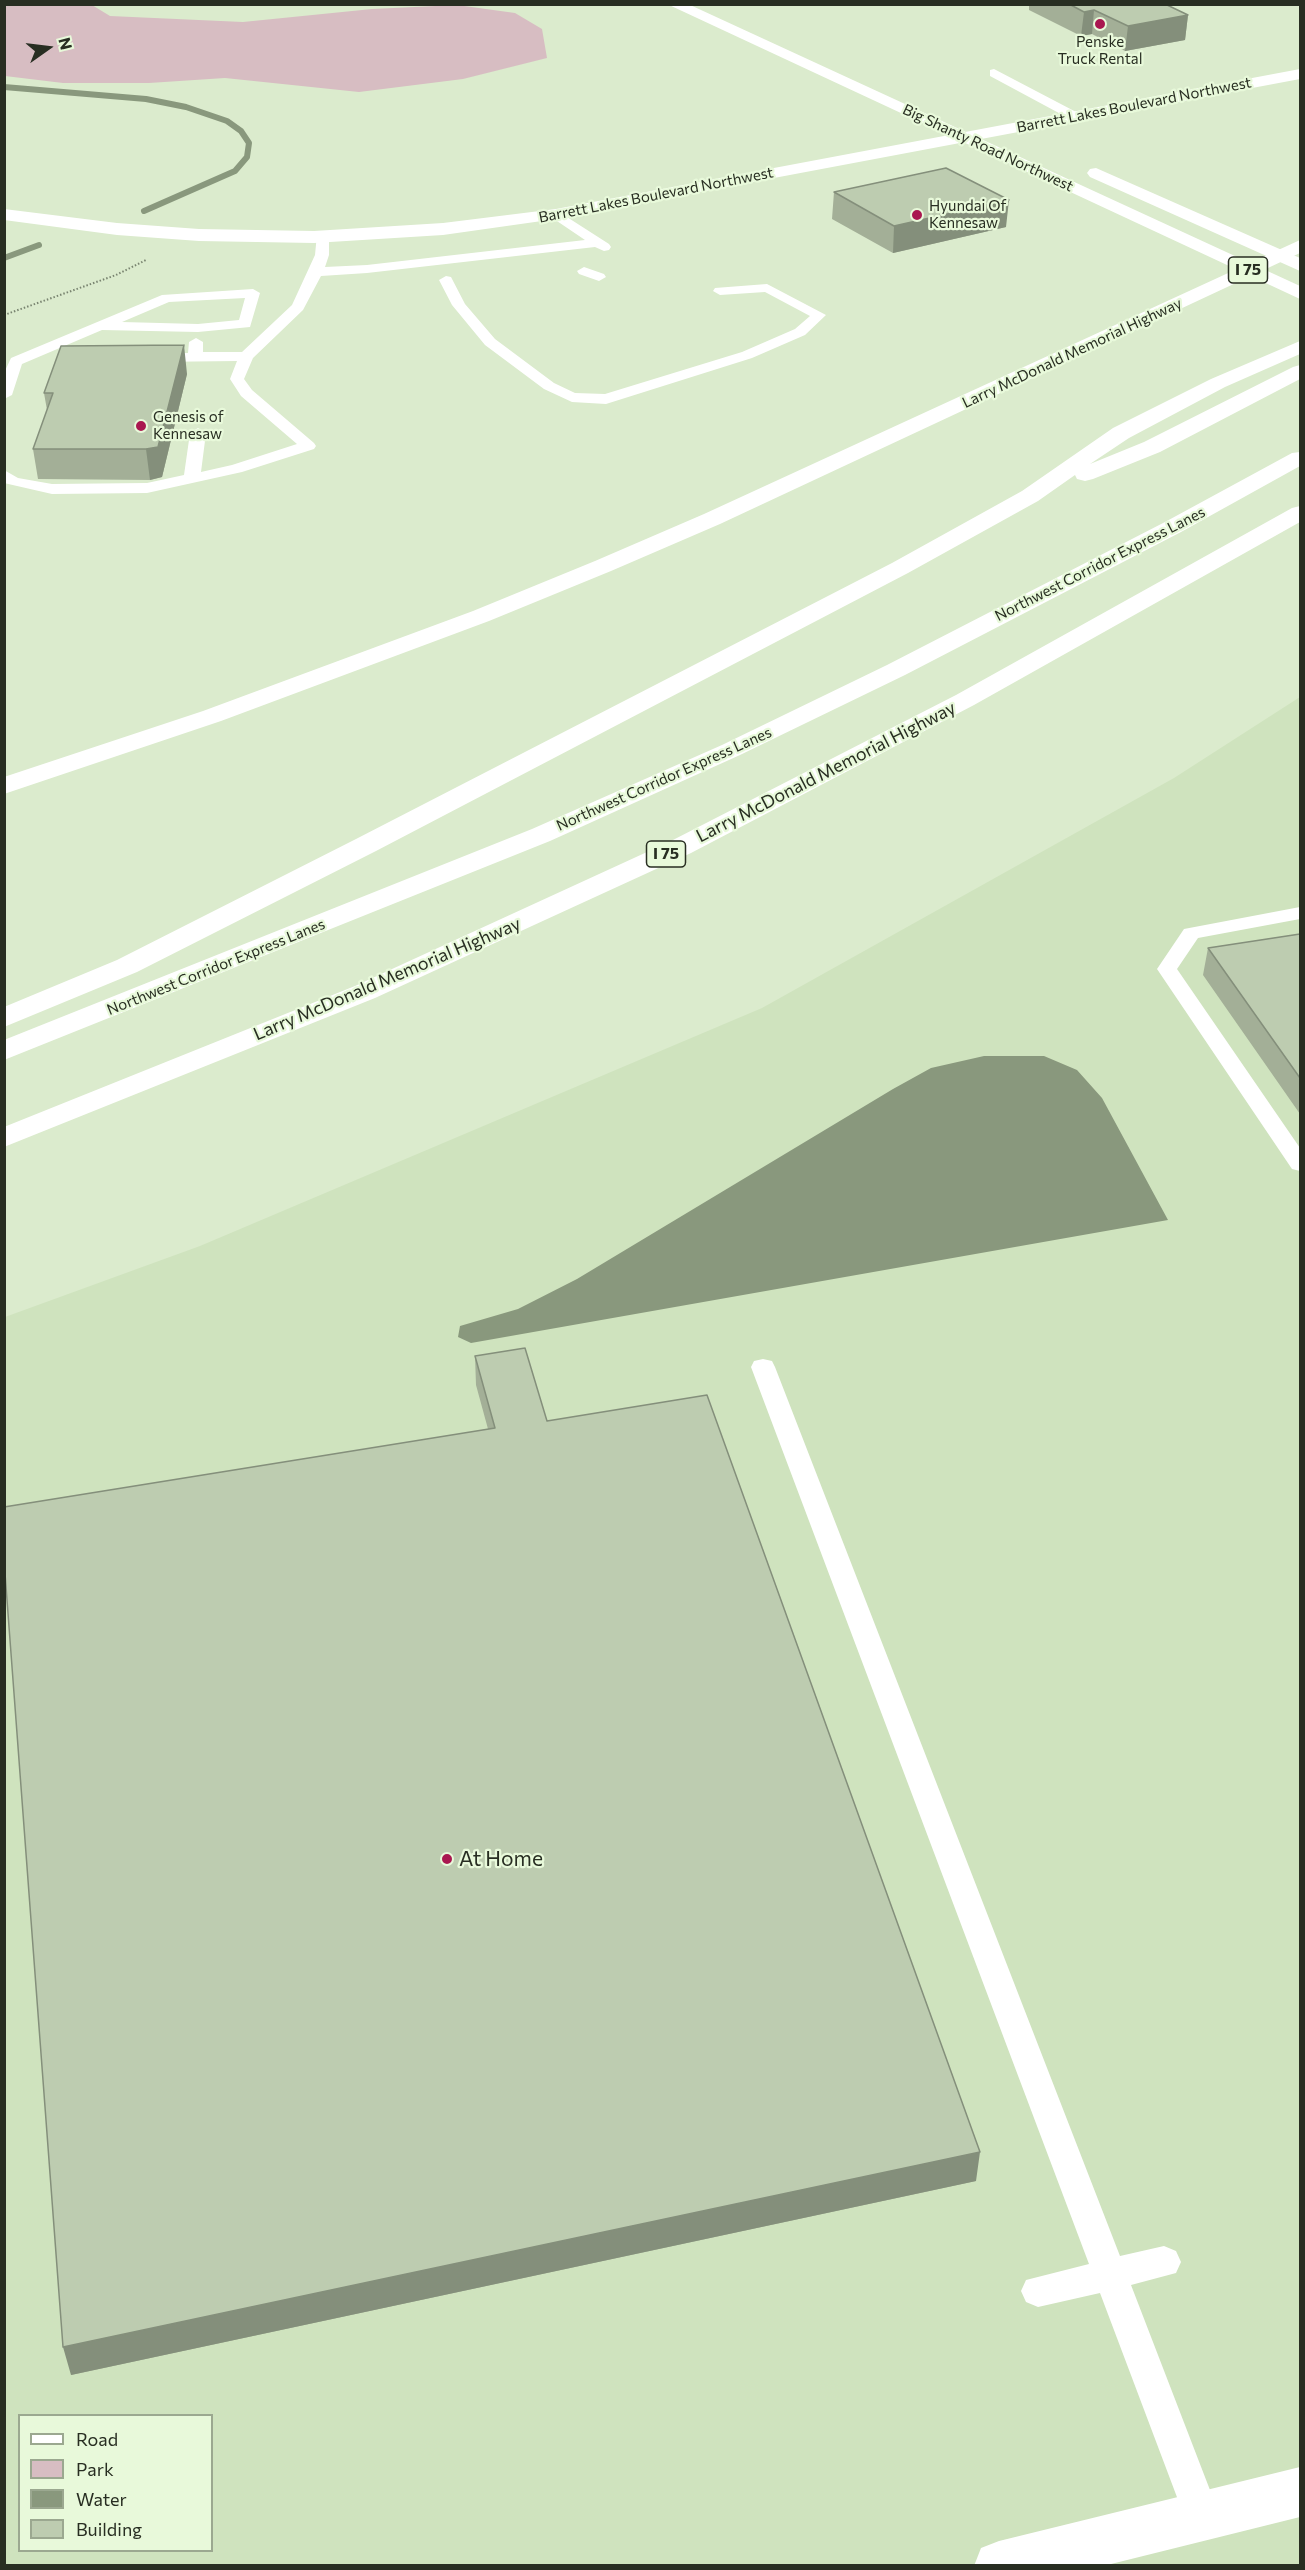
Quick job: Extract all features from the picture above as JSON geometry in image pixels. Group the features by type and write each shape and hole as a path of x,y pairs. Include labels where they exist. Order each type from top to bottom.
{"main road":[{"name":"Big Shanty Road Northwest","path":"674,4 1300,293"},
{"name":"Barrett Lakes Boulevard Northwest","path":"4,214 117,230 171,234 322,237 433,230 556,214 1300,74"},
{"name":"Big Shanty Road Northwest","path":"970,117 1026,142"},
{"name":"Big Shanty Road Northwest","path":"1077,165 1300,265"},
{"name":"Larry McDonald Memorial Highway","path":"4,786 212,716 481,616 603,566 712,519 1300,246"},
{"path":"4,1018 127,966 366,845 900,568 1030,496 1121,433 1218,383 1300,347"},
{"path":"1030,496 1152,447 1300,371"},
{"name":"Northwest Corridor Express Lanes","path":"4,1051 541,835 731,750 906,665 1173,527 1300,458"},
{"name":"Larry McDonald Memorial Highway","path":"4,1137 365,992 681,847 965,700 1300,513"},
{"path":"999,2565 1300,2492"}],"lane":[{"path":"994,74 1074,116"},
{"path":"1023,88 1041,84"},
{"path":"556,214 612,252"},
{"path":"4,475 14,482 52,489 147,488 236,469 308,446 246,393 237,379 246,356 298,308 322,255 322,237"},
{"path":"316,272 379,268 597,243"},
{"path":"584,271 599,277"},
{"path":"446,280 459,305 490,342 549,387 572,397 606,399 747,356 800,332 819,315 767,288 720,291"},
{"path":"4,395 16,362 167,298 203,311"},
{"path":"195,357 203,311"},
{"path":"101,326 203,311"},
{"path":"135,358 246,356"},
{"path":"16,362 52,360"},
{"path":"192,478 198,434"},
{"path":"1300,913 1191,933 1167,969 1300,1164"},
{"path":"763,1366 1202,2516"},
{"path":"1038,2290 1164,2262"}],"path":[{"path":"4,315 134,267 152,255 171,234"}],"shaded area":[{"path":"1300,697 1300,2565 5,2566 5,1317 200,1246 762,1008 1174,778"}],"green space":[{"path":"5,4 92,5 110,16 243,22 372,9 457,5 515,13 542,29 547,58 463,79 359,92 225,78 149,83 63,83 5,76"}],"water":[{"path":"984,1056 1044,1056 1077,1070 1102,1098 1168,1220 471,1343 458,1337 460,1326 518,1309 577,1279 931,1068"}],"building":[{"path":"1069,4 1165,4 1188,15 1128,26 1094,10 1084,12"},
{"path":"946,168 1009,200 894,226 834,192"},
{"path":"184,345 158,447 146,449 33,449 53,393 44,393 61,346"},
{"path":"1300,934 1300,1078 1208,948"},
{"name":"At Home","path":"525,1348 547,1421 707,1395 980,2152 63,2347 4,1560 4,1507 495,1428 475,1356"}],"waterway":[{"path":"4,87 146,99 186,107 227,121 241,131 249,143 247,157 235,171 144,211"},
{"path":"4,258 39,245"}],"place":[{"name":"Penske Truck Rental","path":"1100,24"},
{"name":"Hyundai Of Kennesaw","path":"917,215"},
{"name":"Genesis of Kennesaw","path":"141,426"},
{"name":"At Home","path":"447,1859"}]}
